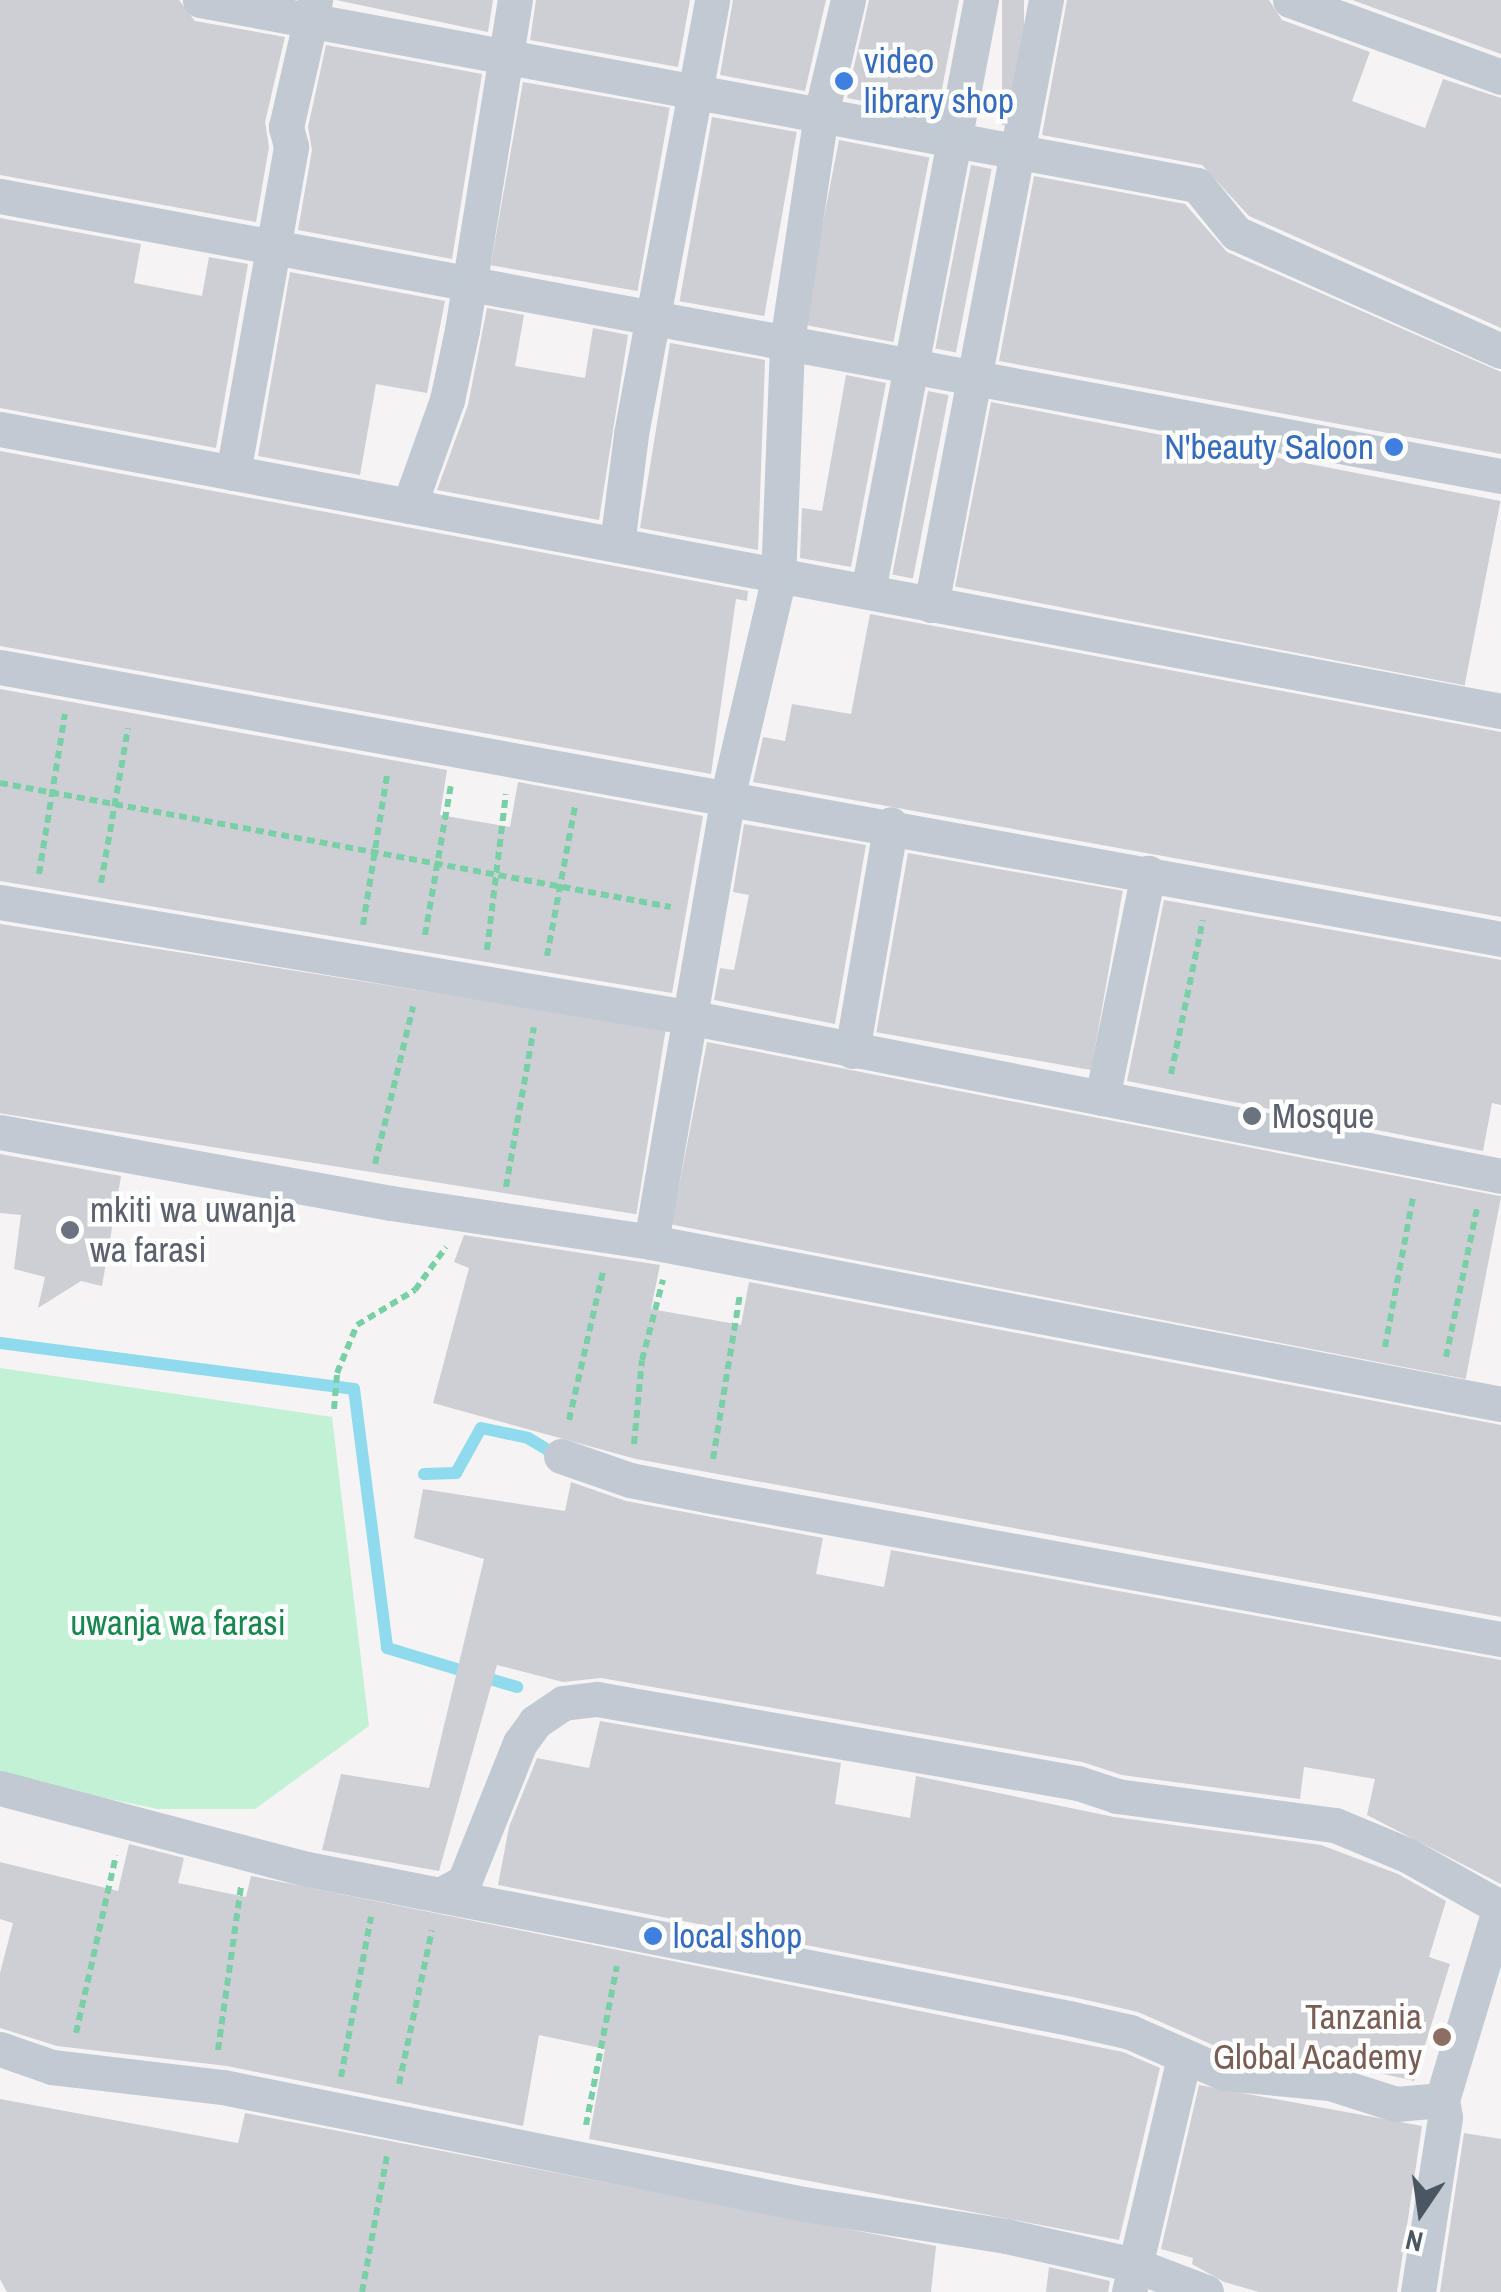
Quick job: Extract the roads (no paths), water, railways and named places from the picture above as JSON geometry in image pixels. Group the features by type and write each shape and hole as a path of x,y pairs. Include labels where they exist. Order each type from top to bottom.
{"street":[{"path":"200,0 314,8 504,55 1197,185 1236,233 1501,351"},
{"path":"409,506 447,400 515,0"},
{"path":"617,544 651,318 712,0"},
{"path":"660,1244 728,794 778,580 787,342 821,114 848,0"},
{"path":"868,590 914,369 981,0"},
{"path":"931,605 1046,0"},
{"path":"1290,0 1501,77"},
{"path":"233,473 270,244 291,146 286,127 314,8"},
{"path":"0,196 270,244 468,286 787,342 914,369 975,376 1200,424 1501,476"},
{"path":"0,429 617,544 778,580 868,590 1501,711"},
{"path":"0,667 458,750 728,794 1501,938"},
{"path":"852,1051 891,824"},
{"path":"1102,1098 1148,873"},
{"path":"16,906 693,1018 1492,1175"},
{"path":"0,1132 469,1215 660,1244 1376,1382 1440,1388 1501,1404"},
{"path":"561,1456 630,1480 706,1495 1501,1638"},
{"path":"440,1895 464,1882 520,1743 535,1722 564,1702 598,1699 1078,1783 1118,1796 1335,1825 1408,1856 1500,1907 1442,2100 1446,2117 1418,2292"},
{"path":"0,1788 378,1884 625,1927 735,1957 1130,2032 1224,2073 1330,2083 1396,2104 1442,2100"},
{"path":"0,2048 68,2067 211,2085 579,2161 1006,2236 1132,2279 1206,2292"},
{"path":"1132,2279 1184,2058"}],"waterway":[{"path":"0,1343 354,1389 387,1648 517,1687"},
{"path":"424,1474 456,1473 481,1428 528,1438 558,1456"}],"place":[{"name":"video library shop","path":"844,81"},
{"name":"N'beauty Saloon","path":"1394,447"},
{"name":"Mosque","path":"1252,1116"},
{"name":"mkiti wa uwanja wa farasi","path":"70,1230"},
{"name":"local shop","path":"653,1936"},
{"name":"Tanzania Global Academy","path":"1442,2037"}],"park label":[{"name":"uwanja wa farasi","path":"178,1623"}]}
